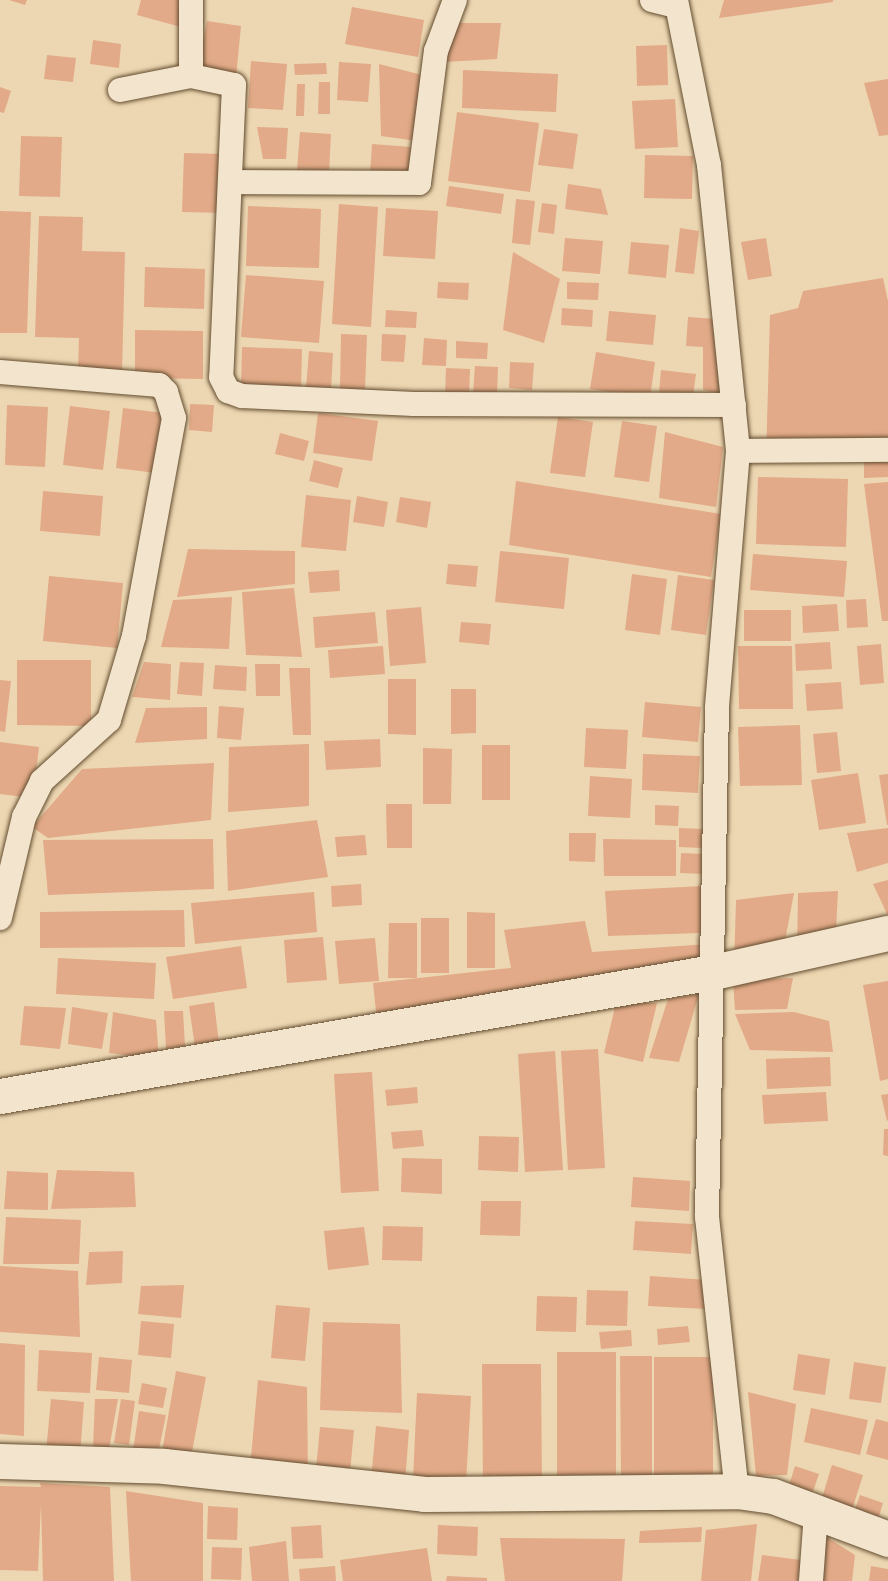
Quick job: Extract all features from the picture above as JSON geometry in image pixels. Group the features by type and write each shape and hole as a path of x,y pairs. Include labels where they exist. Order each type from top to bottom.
{"street":[{"path":"191,0 191,76"},
{"path":"233,181 419,183 436,51 455,0"},
{"path":"652,0 676,3 709,165 738,451 717,708 707,1217 737,1491"},
{"path":"120,90 191,76 234,85 233,181 221,377 228,391 242,396 414,404 734,405"},
{"path":"0,372 159,386 166,391 174,418 134,636 108,720 42,781 24,817 0,918"},
{"path":"738,451 888,450"},
{"path":"0,1096 713,972 888,933"},
{"path":"0,1461 164,1466 424,1494 737,1491 773,1496 888,1539"},
{"path":"811,1581 816,1513"}],"building":[{"path":"9,0 27,0 25,5"},
{"path":"141,0 189,0 181,27 137,15"},
{"path":"724,0 833,0 833,2 719,18"},
{"path":"352,7 424,20 418,57 345,44"},
{"path":"207,21 241,26 236,77 198,69"},
{"path":"457,23 501,23 497,59 445,62"},
{"path":"93,40 121,44 119,68 90,64"},
{"path":"667,45 668,85 637,86 636,46"},
{"path":"47,55 76,58 73,82 44,79"},
{"path":"251,61 287,64 283,110 248,108"},
{"path":"339,62 371,64 368,102 337,100"},
{"path":"326,63 327,74 295,75 294,64"},
{"path":"379,64 426,76 417,141 381,136"},
{"path":"463,70 558,74 556,112 462,108"},
{"path":"888,79 888,135 879,136 864,83"},
{"path":"319,82 330,82 330,114 318,114"},
{"path":"297,84 305,84 304,116 296,116"},
{"path":"0,87 11,91 4,113 0,112"},
{"path":"675,99 678,147 635,149 632,101"},
{"path":"457,112 539,123 530,192 448,181"},
{"path":"257,127 288,128 286,159 263,159"},
{"path":"544,129 578,134 573,169 538,165"},
{"path":"300,132 331,134 329,173 297,170"},
{"path":"21,136 62,137 60,197 19,196"},
{"path":"372,144 411,147 408,178 370,175"},
{"path":"184,153 224,154 223,213 182,212"},
{"path":"645,155 693,156 692,199 644,198"},
{"path":"568,184 601,189 608,215 565,209"},
{"path":"449,186 504,194 501,214 446,206"},
{"path":"516,199 535,201 530,245 512,243"},
{"path":"542,203 557,205 554,234 538,232"},
{"path":"339,204 378,207 371,327 332,324"},
{"path":"248,206 321,209 319,268 246,266"},
{"path":"386,208 438,211 435,259 383,256"},
{"path":"0,211 31,212 27,333 0,333"},
{"path":"39,216 83,217 82,251 125,252 122,374 78,372 79,338 35,337"},
{"path":"680,228 699,231 694,274 675,272"},
{"path":"565,238 603,241 600,274 562,271"},
{"path":"766,238 772,276 748,280 741,242"},
{"path":"631,242 669,245 666,278 628,274"},
{"path":"513,252 560,279 544,343 503,330"},
{"path":"145,267 205,269 204,309 144,307"},
{"path":"246,275 324,281 319,343 241,337"},
{"path":"883,278 888,301 888,457 766,459 770,315 798,308 803,291"},
{"path":"438,282 469,283 468,300 437,298"},
{"path":"567,282 599,283 598,300 567,299"},
{"path":"562,308 593,310 592,327 561,325"},
{"path":"386,310 417,312 416,328 385,327"},
{"path":"609,311 656,315 653,345 606,341"},
{"path":"688,317 717,319 721,394 703,390 703,347 686,346"},
{"path":"135,330 203,331 203,379 135,378"},
{"path":"341,334 367,335 365,390 340,389"},
{"path":"382,334 406,335 404,362 381,361"},
{"path":"424,338 447,340 446,366 422,365"},
{"path":"456,341 488,343 487,359 456,358"},
{"path":"242,347 302,349 301,389 241,388"},
{"path":"309,351 333,353 331,390 306,388"},
{"path":"596,352 655,362 650,398 590,389"},
{"path":"510,362 534,363 532,390 509,388"},
{"path":"475,366 498,367 497,394 473,393"},
{"path":"446,368 470,369 469,396 445,395"},
{"path":"661,370 696,374 693,396 659,393"},
{"path":"190,404 214,405 212,432 189,430"},
{"path":"7,405 48,407 45,467 5,465"},
{"path":"70,406 110,411 103,470 63,465"},
{"path":"123,408 163,413 156,473 116,468"},
{"path":"318,413 378,421 372,461 313,453"},
{"path":"558,417 593,422 585,477 550,473"},
{"path":"622,421 657,426 649,482 614,477"},
{"path":"665,432 723,447 716,507 659,498"},
{"path":"280,433 309,441 304,461 275,454"},
{"path":"314,460 343,468 338,488 309,481"},
{"path":"888,461 888,477 864,478 864,462"},
{"path":"758,477 848,479 846,547 756,544"},
{"path":"516,481 721,514 711,577 509,545"},
{"path":"888,482 888,621 882,621 864,484"},
{"path":"43,491 103,496 100,536 40,531"},
{"path":"306,495 351,500 346,551 301,547"},
{"path":"357,496 388,502 384,527 353,522"},
{"path":"400,497 431,502 427,528 396,522"},
{"path":"188,549 295,551 295,584 177,597"},
{"path":"500,551 569,558 564,609 495,602"},
{"path":"753,554 847,561 844,597 750,590"},
{"path":"448,564 478,566 476,587 446,584"},
{"path":"339,570 340,591 310,593 308,572"},
{"path":"632,574 667,579 660,635 625,630"},
{"path":"678,575 714,580 706,635 671,630"},
{"path":"49,576 123,583 117,648 43,641"},
{"path":"294,588 302,657 246,655 242,592"},
{"path":"232,597 229,649 161,647 173,600"},
{"path":"866,599 868,627 847,628 846,600"},
{"path":"837,604 839,631 803,633 802,606"},
{"path":"421,607 426,663 390,666 386,610"},
{"path":"744,610 791,610 791,641 744,641"},
{"path":"375,612 378,643 315,648 313,617"},
{"path":"461,622 491,624 489,645 459,642"},
{"path":"830,642 832,669 796,671 795,644"},
{"path":"881,644 884,683 860,685 857,646"},
{"path":"383,646 385,674 330,678 328,650"},
{"path":"738,646 792,646 793,709 739,709"},
{"path":"17,660 91,660 91,726 17,725"},
{"path":"144,662 171,664 170,700 132,697"},
{"path":"180,662 204,663 202,696 177,694"},
{"path":"255,664 280,664 280,696 256,696"},
{"path":"215,665 247,667 246,691 213,689"},
{"path":"289,668 310,668 311,735 293,735"},
{"path":"388,679 416,679 416,735 388,734"},
{"path":"0,680 11,681 5,732 0,731"},
{"path":"841,682 843,709 807,711 805,684"},
{"path":"451,689 476,689 476,733 451,734"},
{"path":"645,702 701,707 698,742 642,737"},
{"path":"219,706 244,708 241,740 217,738"},
{"path":"207,707 207,739 135,743 146,708"},
{"path":"800,725 802,785 740,786 738,727"},
{"path":"586,728 628,730 626,769 584,767"},
{"path":"837,732 841,771 817,773 813,734"},
{"path":"380,739 381,767 326,770 324,741"},
{"path":"0,742 39,747 33,798 0,794"},
{"path":"309,744 309,806 228,812 229,747"},
{"path":"482,745 510,745 510,800 482,800"},
{"path":"423,748 452,749 451,804 423,804"},
{"path":"643,754 700,756 698,793 642,790"},
{"path":"214,763 211,820 48,838 32,827 82,769"},
{"path":"858,773 866,823 819,830 811,780"},
{"path":"888,774 888,825 887,825 879,775"},
{"path":"590,776 632,779 630,818 588,816"},
{"path":"386,804 412,804 412,848 387,848"},
{"path":"655,805 679,806 678,826 655,825"},
{"path":"317,820 328,877 228,891 226,831"},
{"path":"679,828 703,829 702,848 679,847"},
{"path":"888,828 888,863 857,872 847,833"},
{"path":"569,833 596,833 595,862 569,861"},
{"path":"365,835 367,855 337,857 335,837"},
{"path":"213,839 214,889 48,895 43,840"},
{"path":"603,839 676,840 676,876 604,876"},
{"path":"681,853 704,854 704,874 680,873"},
{"path":"888,880 888,916 873,884"},
{"path":"361,884 362,905 332,907 331,886"},
{"path":"703,886 701,933 608,936 605,891"},
{"path":"838,891 835,950 797,951 798,893"},
{"path":"314,892 317,932 195,944 191,903"},
{"path":"794,893 781,962 734,967 736,900"},
{"path":"184,910 185,947 40,948 40,912"},
{"path":"467,912 495,913 495,968 467,968"},
{"path":"421,918 449,918 449,973 421,973"},
{"path":"585,921 592,952 709,944 710,979 377,1021 373,983 511,968 504,930"},
{"path":"389,923 417,923 417,978 388,978"},
{"path":"323,937 327,980 287,983 284,940"},
{"path":"375,938 379,981 339,984 335,941"},
{"path":"241,946 247,988 173,999 166,957"},
{"path":"58,958 156,963 154,999 56,994"},
{"path":"793,978 787,1009 735,1010 733,980"},
{"path":"888,981 888,1079 880,1081 863,985"},
{"path":"699,994 679,1062 649,1058 668,999"},
{"path":"214,1002 219,1043 195,1047 189,1006"},
{"path":"616,1003 657,1003 643,1062 604,1053"},
{"path":"24,1006 66,1008 60,1049 20,1045"},
{"path":"72,1007 108,1013 102,1049 68,1044"},
{"path":"164,1011 183,1011 185,1046 166,1049"},
{"path":"113,1012 156,1020 159,1059 109,1053"},
{"path":"794,1012 829,1021 833,1052 750,1050 735,1014"},
{"path":"598,1049 605,1168 568,1170 561,1051"},
{"path":"555,1051 563,1170 525,1172 518,1054"},
{"path":"830,1057 831,1086 767,1089 766,1059"},
{"path":"372,1072 379,1191 341,1193 334,1074"},
{"path":"417,1087 418,1103 387,1106 385,1090"},
{"path":"826,1092 828,1121 764,1124 762,1095"},
{"path":"888,1094 888,1120 887,1121 881,1095"},
{"path":"884,1129 888,1129 888,1156 883,1155"},
{"path":"422,1130 424,1146 393,1149 391,1132"},
{"path":"479,1136 519,1137 518,1172 478,1170"},
{"path":"402,1158 442,1159 442,1194 401,1192"},
{"path":"57,1170 134,1172 136,1207 51,1209"},
{"path":"7,1171 48,1173 48,1210 4,1209"},
{"path":"633,1177 690,1181 689,1211 631,1207"},
{"path":"481,1201 521,1201 520,1236 480,1235"},
{"path":"6,1217 81,1220 79,1264 3,1264"},
{"path":"635,1221 693,1224 691,1254 633,1250"},
{"path":"383,1226 423,1227 422,1261 382,1260"},
{"path":"364,1227 369,1265 328,1270 324,1231"},
{"path":"123,1251 122,1283 86,1285 89,1252"},
{"path":"0,1266 78,1271 80,1337 0,1332"},
{"path":"650,1276 708,1280 707,1309 648,1306"},
{"path":"184,1285 181,1318 138,1314 141,1286"},
{"path":"587,1290 628,1291 627,1326 586,1325"},
{"path":"537,1296 577,1297 576,1332 536,1331"},
{"path":"276,1305 310,1308 305,1361 271,1358"},
{"path":"141,1321 174,1324 171,1358 138,1355"},
{"path":"323,1322 400,1324 402,1413 320,1410"},
{"path":"688,1326 690,1342 658,1345 657,1329"},
{"path":"631,1330 632,1346 601,1349 599,1332"},
{"path":"0,1343 25,1345 24,1436 0,1434"},
{"path":"39,1350 92,1353 90,1393 37,1391"},
{"path":"557,1352 616,1352 616,1480 557,1480"},
{"path":"798,1354 830,1359 825,1395 793,1390"},
{"path":"620,1356 652,1356 652,1479 621,1479"},
{"path":"99,1357 132,1360 129,1393 96,1390"},
{"path":"654,1357 713,1357 713,1485 654,1485"},
{"path":"854,1362 886,1367 881,1403 849,1399"},
{"path":"482,1364 541,1364 542,1492 483,1491"},
{"path":"176,1371 206,1377 189,1468 160,1463"},
{"path":"258,1380 307,1387 308,1479 250,1468"},
{"path":"142,1383 167,1388 163,1408 138,1404"},
{"path":"748,1392 796,1404 787,1475 756,1476"},
{"path":"417,1393 471,1396 466,1482 413,1479"},
{"path":"51,1399 84,1402 80,1455 46,1452"},
{"path":"95,1399 118,1399 109,1449 93,1448"},
{"path":"121,1399 135,1401 129,1445 114,1443"},
{"path":"811,1408 868,1420 860,1455 804,1442"},
{"path":"139,1411 166,1415 157,1459 132,1457"},
{"path":"876,1419 888,1422 888,1460 866,1454"},
{"path":"376,1426 409,1430 405,1483 371,1480"},
{"path":"320,1427 354,1430 349,1483 315,1480"},
{"path":"832,1465 863,1475 852,1510 821,1501"},
{"path":"795,1466 819,1474 810,1500 787,1492"},
{"path":"40,1483 110,1487 114,1581 43,1581 41,1504 38,1571 0,1570 0,1486 41,1487"},
{"path":"126,1491 203,1503 203,1581 131,1581"},
{"path":"860,1495 883,1503 875,1529 851,1521"},
{"path":"208,1506 238,1508 237,1540 207,1539"},
{"path":"757,1524 751,1581 701,1581 706,1530"},
{"path":"321,1525 323,1558 293,1559 291,1527"},
{"path":"438,1525 478,1527 477,1556 437,1554"},
{"path":"702,1527 701,1542 639,1543 640,1531"},
{"path":"820,1533 855,1555 852,1581 816,1581"},
{"path":"500,1538 625,1539 622,1581 505,1581"},
{"path":"286,1541 289,1581 252,1581 249,1547"},
{"path":"212,1547 242,1548 241,1580 211,1579"},
{"path":"427,1548 432,1581 343,1581 340,1560"},
{"path":"762,1555 801,1560 798,1581 758,1581"},
{"path":"335,1566 336,1581 300,1581 299,1569"},
{"path":"871,1566 888,1569 888,1581 869,1581"},
{"path":"447,1576 487,1578 487,1581 446,1581"}]}
